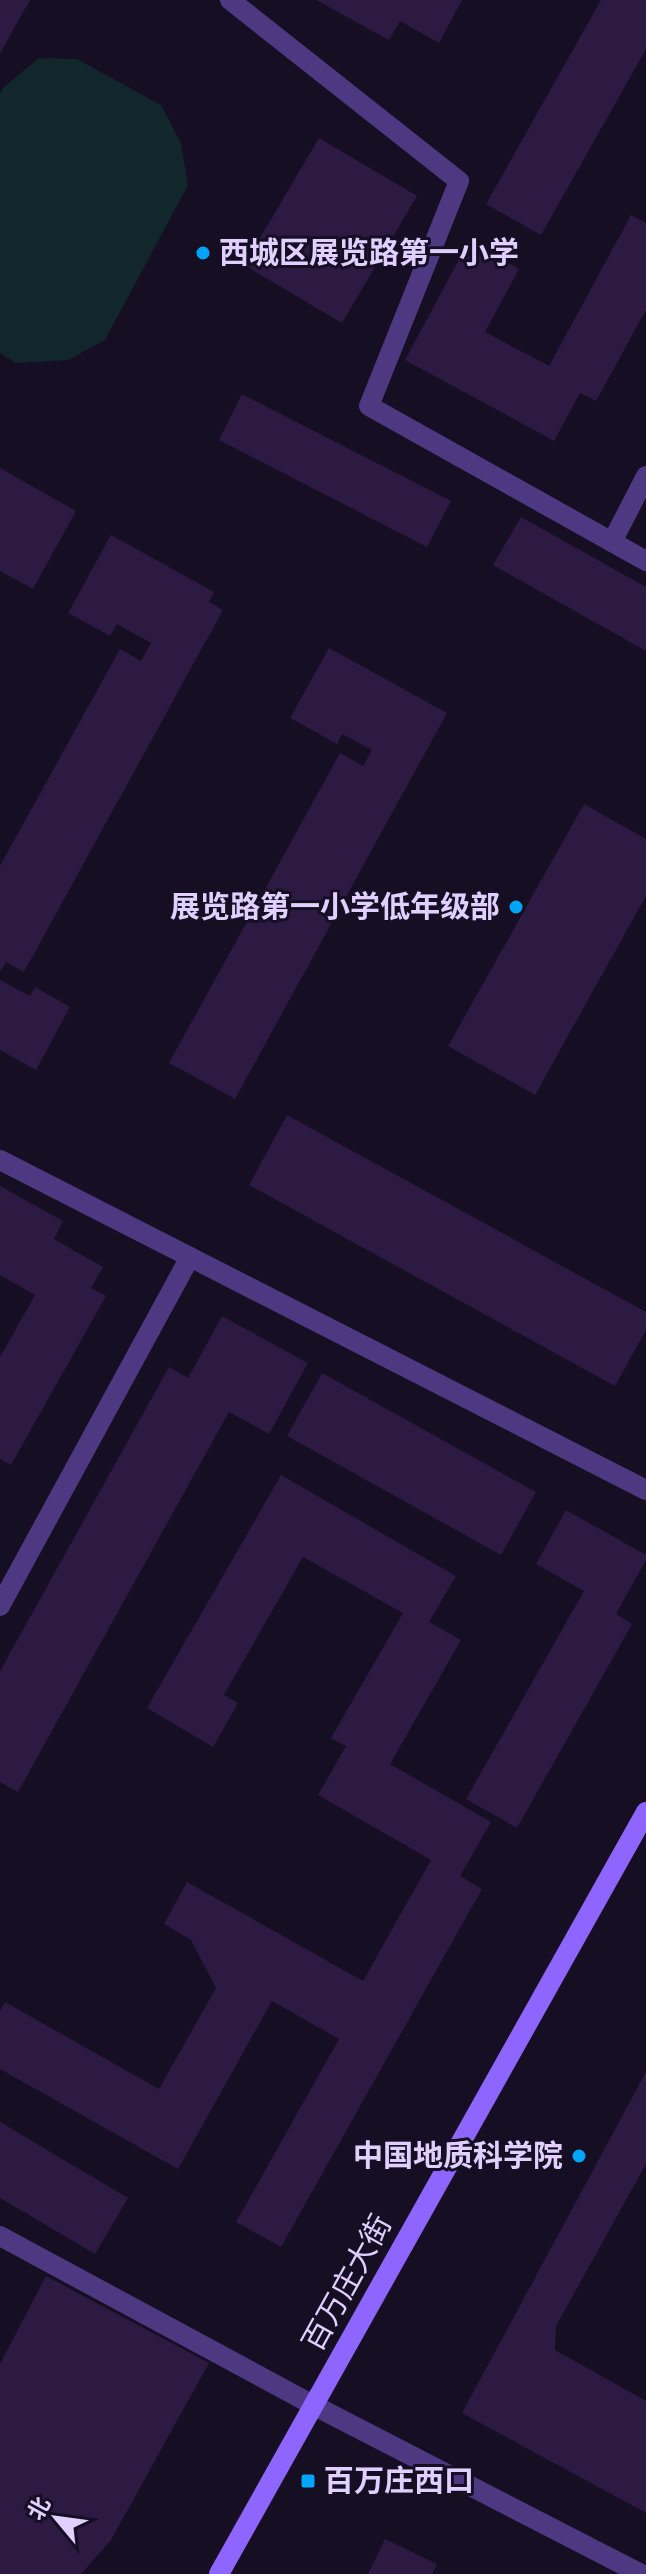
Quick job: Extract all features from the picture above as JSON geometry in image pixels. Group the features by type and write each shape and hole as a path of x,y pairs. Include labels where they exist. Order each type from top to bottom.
{"main road":[{"name":"百万庄大街","path":"219,2574 646,1812"}],"street":[{"path":"230,0 459,181 369,406 646,561"},
{"path":"612,542 646,476"},
{"path":"0,1160 646,1490"},
{"path":"0,1606 190,1257"},
{"path":"0,2236 313,2405 641,2574"}],"green space":[{"path":"39,58 77,59 161,105 181,143 188,185 105,340 68,360 16,363 0,353 0,93"}],"building":[{"path":"0,0 30,0 0,53"},
{"path":"316,0 462,0 439,43 400,21 389,40"},
{"path":"601,0 646,0 646,49 541,235 486,204"},
{"path":"319,138 417,196 342,323 244,265"},
{"path":"631,215 646,223 646,310 596,401 580,393 554,441 405,360 469,241 519,269 485,332 549,366"},
{"path":"242,394 451,501 427,547 219,440"},
{"path":"0,468 76,511 33,589 0,571"},
{"path":"521,517 646,587 646,651 493,565"},
{"path":"111,535 214,592 209,602 223,610 24,972 6,962 0,972 0,866 120,649 141,661 151,643 117,624 110,636 68,613"},
{"path":"329,648 447,713 235,1099 169,1063 340,753 363,766 372,750 342,734 337,744 290,718"},
{"path":"584,804 646,839 646,896 535,1095 448,1046"},
{"path":"0,980 30,996 35,987 70,1007 36,1070 0,1050"},
{"path":"287,1115 646,1312 646,1330 615,1386 249,1185"},
{"path":"0,1186 63,1221 54,1239 103,1267 91,1288 106,1296 11,1465 0,1459 0,1357 35,1295 0,1275"},
{"path":"222,1316 308,1363 269,1434 229,1412 18,1792 0,1782 0,1671 169,1367 188,1378"},
{"path":"322,1373 536,1492 501,1555 287,1436"},
{"path":"281,1475 456,1576 429,1622 461,1640 390,1764 491,1822 460,1876 482,1889 281,2247 236,2222 339,2039 272,2001 178,2169 0,2069 0,2011 5,2002 159,2089 216,1988 191,1940 164,1924 187,1882 363,1981 431,1860 318,1795 346,1746 331,1738 403,1613 303,1557 224,1695 238,1703 213,1747 147,1708"},
{"path":"566,1510 646,1555 646,1560 616,1614 632,1624 517,1828 466,1799 584,1591 536,1564"},
{"path":"646,2072 646,2164 556,2326 555,2350 646,2401 646,2513 462,2413"},
{"path":"0,2122 128,2198 95,2254 0,2198"},
{"path":"46,2276 209,2363 111,2540 81,2574 0,2574 0,2364"},
{"path":"385,2539 437,2564 432,2574 368,2574"}],"place":[{"name":"西城区展览路第一小学","path":"203,253"},
{"name":"展览路第一小学低年级部","path":"516,907"},
{"name":"中国地质科学院","path":"579,2156"},
{"name":"百万庄西口","path":"308,2481"}]}
